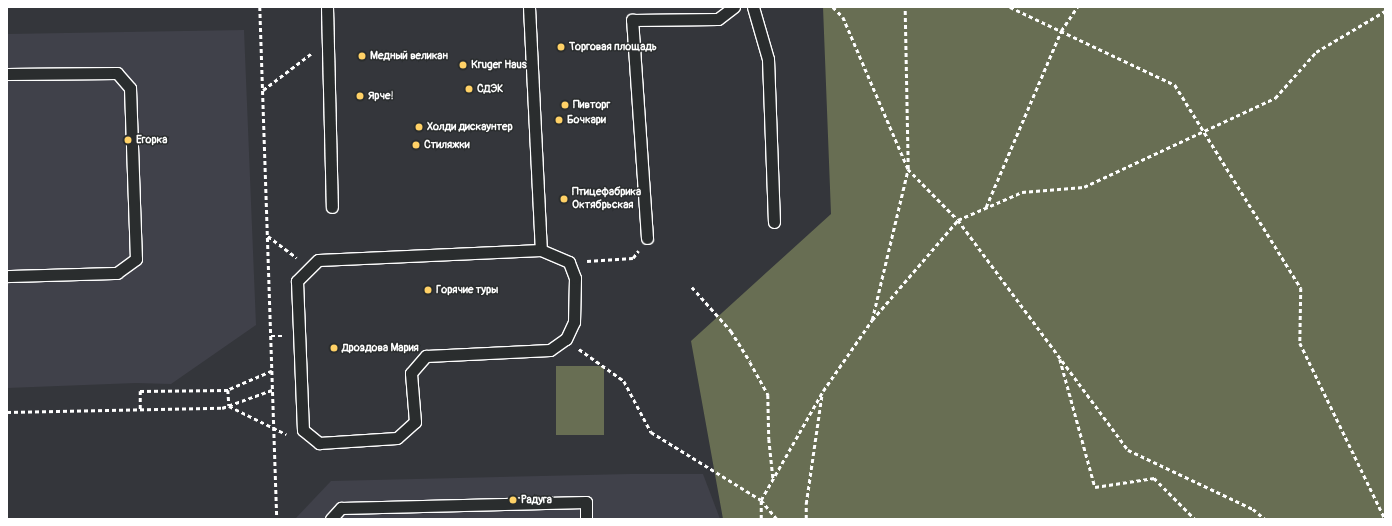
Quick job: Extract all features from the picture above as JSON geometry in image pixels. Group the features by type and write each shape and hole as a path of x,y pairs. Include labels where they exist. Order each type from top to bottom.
{"lane":[{"path":"327,7 332,207"},
{"path":"529,7 541,250"},
{"path":"647,238 632,20 718,19 734,7"},
{"path":"753,7 768,59 774,222"},
{"path":"7,74 117,73 130,88 136,259 117,273 7,276"},
{"path":"541,250 568,262 575,278 574,322 566,339 550,350 426,356 411,373 415,422 397,438 320,443 304,430 297,281 318,260 541,250"},
{"path":"331,519 341,508 586,502 586,519"}],"path":[{"path":"260,7 277,519"},
{"path":"833,7 843,17 908,169 958,220 1128,450 1254,509 1265,519"},
{"path":"872,320 908,169 905,7"},
{"path":"1010,7 1175,85 1301,288 1300,343 1385,519"},
{"path":"986,207 1061,31 1077,7"},
{"path":"761,519 761,500 823,391 872,320 958,220 1022,192 1084,187 1275,98 1316,52 1385,11"},
{"path":"263,90 328,41"},
{"path":"267,236 295,256 309,270"},
{"path":"568,262 633,258 647,238"},
{"path":"692,287 731,331 768,395 769,439 773,478"},
{"path":"566,339 624,381 651,432 761,500 777,519"},
{"path":"1059,357 1095,487 1154,478 1195,519"},
{"path":"140,409 140,392 228,390 272,370"},
{"path":"228,390 229,406"},
{"path":"7,412 222,408 272,390"},
{"path":"806,519 806,504 823,391"},
{"path":"229,406 287,435 304,430"}],"shaded area":[{"name":"Егорка","path":"244,30 256,325 171,384 136,383 7,388 7,34"},
{"name":"Радуга","path":"630,474 703,474 720,519 295,519 331,481"}],"green space":[{"path":"823,7 1385,7 1385,519 723,519 691,341 831,214"},
{"path":"556,366 604,366 604,435 556,435"}],"place":[{"name":"Торговая площадь","path":"561,47"},
{"name":"Медный великан","path":"362,56"},
{"name":"Kruger Haus","path":"463,65"},
{"name":"СДЭК","path":"469,89"},
{"name":"Ярче!","path":"360,96"},
{"name":"Пивторг","path":"565,105"},
{"name":"Бочкари","path":"559,120"},
{"name":"Холди дискаунтер","path":"419,127"},
{"name":"Егорка","path":"128,140"},
{"name":"Стиляжки","path":"416,145"},
{"name":"Птицефабрика Октябрьская","path":"564,199"},
{"name":"Горячие туры","path":"428,290"},
{"name":"Дроздова Мария","path":"334,348"},
{"name":"Радуга","path":"513,500"}]}
